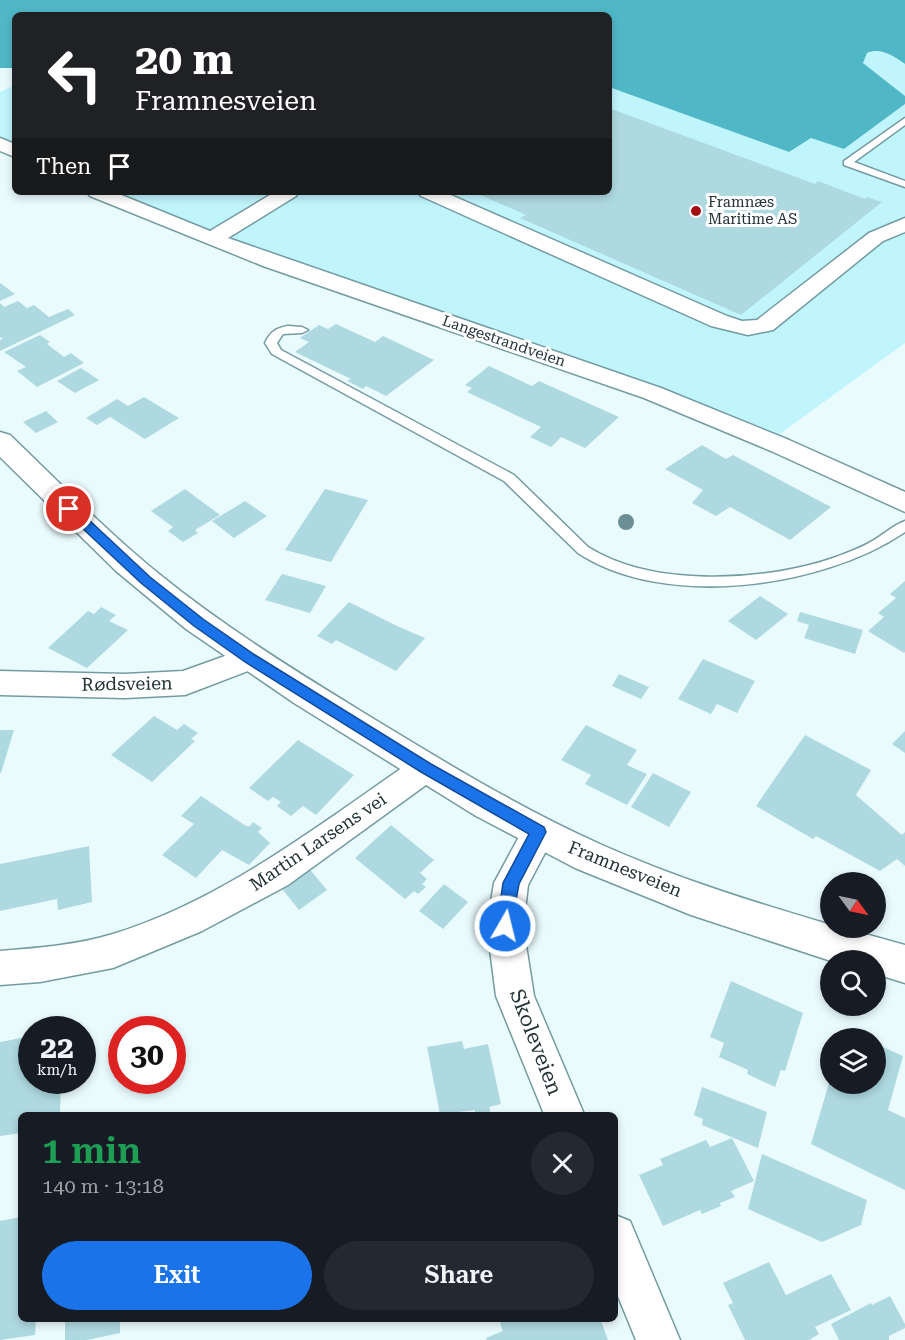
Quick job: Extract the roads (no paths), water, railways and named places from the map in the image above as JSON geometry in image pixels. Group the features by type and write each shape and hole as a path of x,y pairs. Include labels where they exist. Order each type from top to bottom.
{"main road":[{"name":"Framnesveien","path":"0,441 99,539 199,622 250,658 426,768 539,832 624,872 830,943 905,964"}],"street":[{"name":"Langestrandveien","path":"104,195 162,222 258,257 567,363 695,410 770,441 905,503"},
{"path":"212,239 284,195"},
{"path":"435,195 719,321 756,329 765,325 876,237 905,224"},
{"name":"Rødsveien","path":"0,683 125,686 185,683 250,658"},
{"name":"Martin Larsens vei","path":"0,968 40,965 113,951 189,920 276,874 426,768"},
{"name":"Skoleveien","path":"539,832 511,883 505,926 515,996 563,1112"},
{"path":"618,1243 658,1340"}],"lane":[{"path":"905,121 847,163 905,184"},
{"path":"302,330 293,328 282,330 272,340 276,352 509,477 530,493 573,543 595,558 621,570 662,579 685,580 730,580 775,575 826,567 879,545 905,526"}],"water":[{"path":"0,0 905,0 905,64 892,55 877,51 867,53 863,63 905,96 905,104 844,149 811,138 789,152 612,88 612,12 12,12 12,68 0,68"}],"place":[{"name":"Framnæs Maritime AS","path":"696,211"}]}
